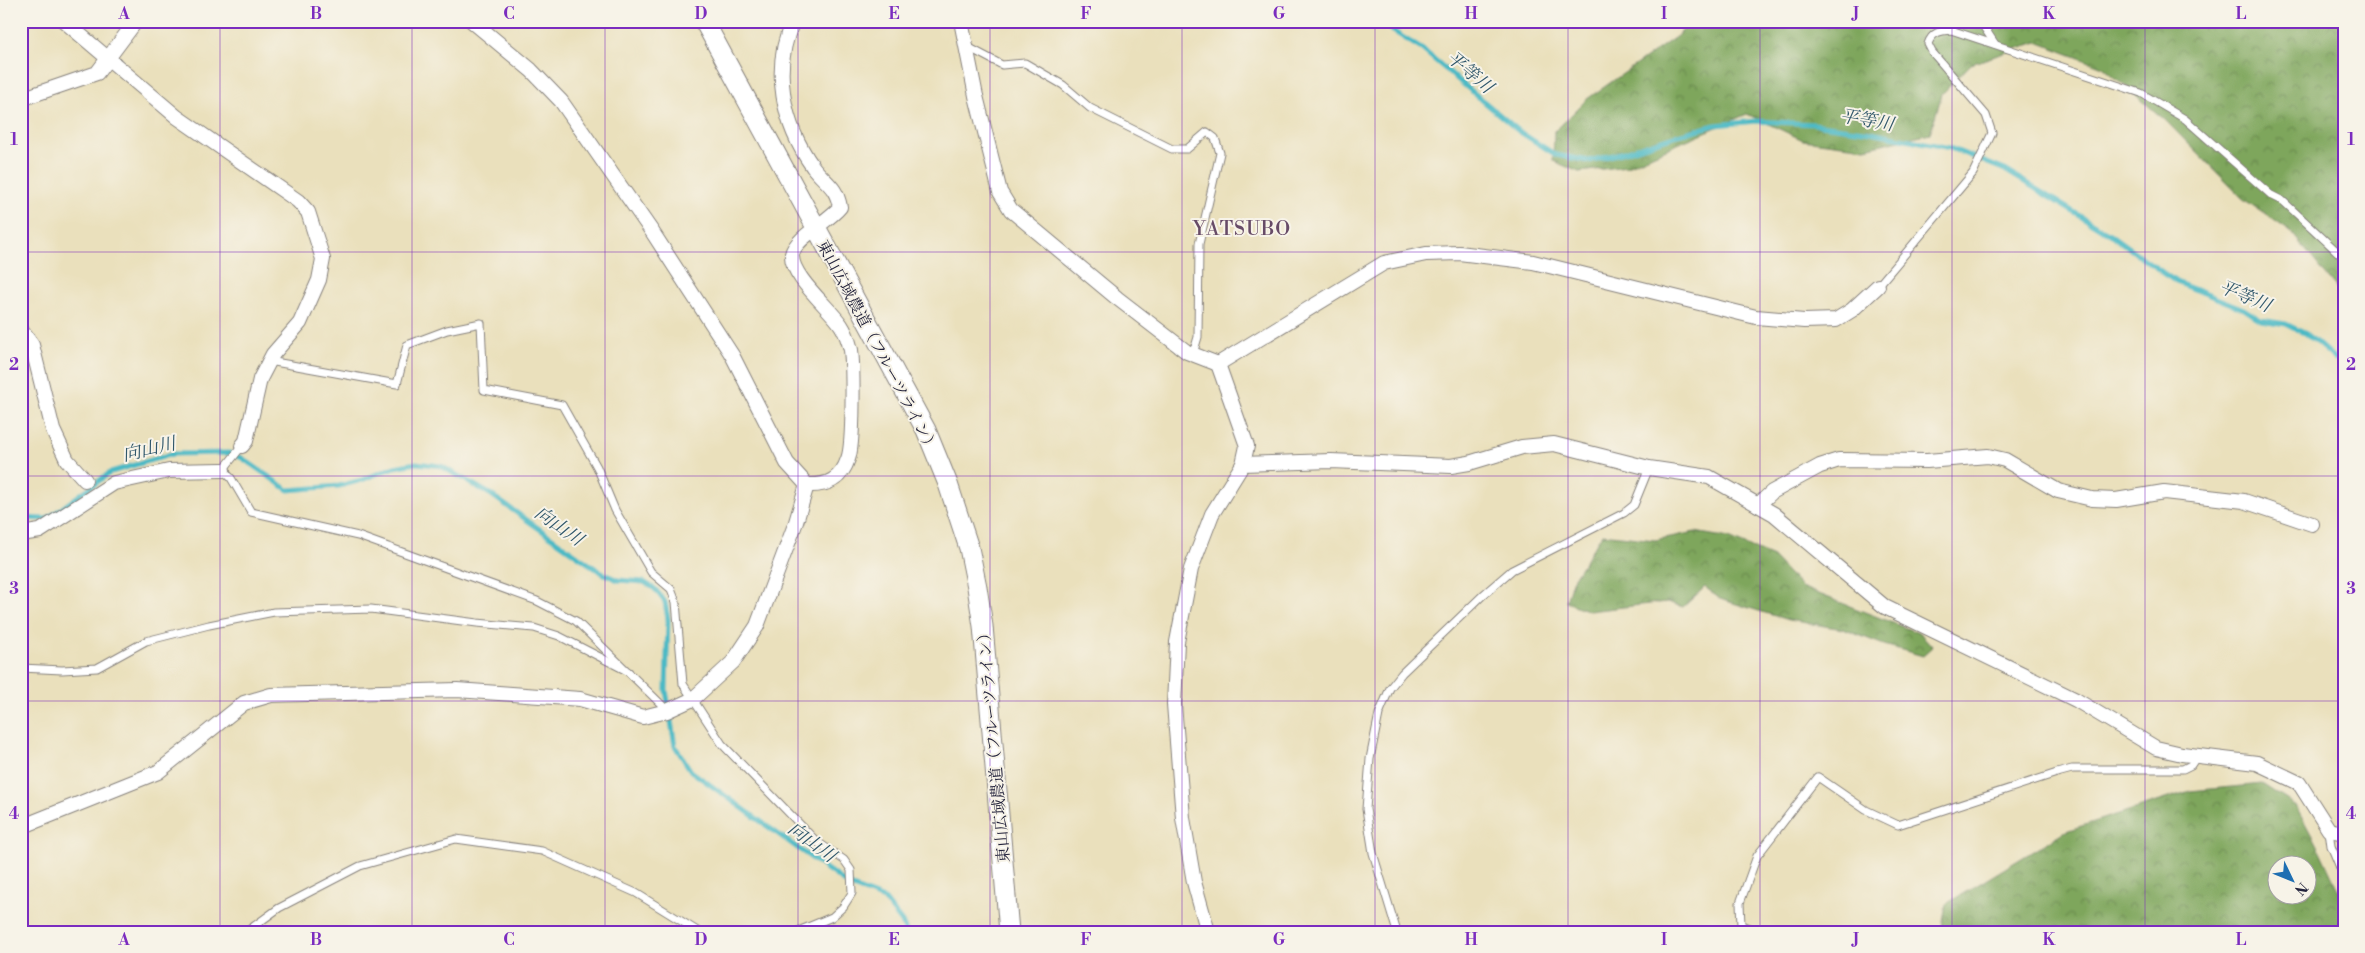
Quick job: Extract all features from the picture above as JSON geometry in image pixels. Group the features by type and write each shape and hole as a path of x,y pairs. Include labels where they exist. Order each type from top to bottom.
{"street":[{"path":"64,21 177,118 298,200 308,212 323,259 320,280 300,323 273,354 260,379 246,441 242,446"},
{"path":"21,99 97,73 136,21"},
{"path":"472,21 531,70 561,101 653,233 732,354 787,463 807,485 823,486 838,476 848,460 852,437 850,349 842,326 796,272 792,256 794,247 833,216 840,207 837,193 815,169 800,147 790,126 782,85 781,58 786,37 793,21"},
{"name":"東山広域農道（フルーツライン）","path":"704,21 815,229 926,430 948,484 969,548 983,626 1009,932"},
{"path":"960,21 1000,192 1011,210 1117,298 1193,354 1218,364 1247,446 1243,464 1212,514 1191,569 1177,642 1174,704 1183,818 1194,882 1208,932"},
{"path":"1218,364 1384,263 1426,254 1459,253 1533,262 1756,317 1804,321 1836,320 1852,310 1878,286"},
{"path":"21,330 32,345 53,430 67,460 85,480"},
{"path":"1243,464 1331,461 1451,466 1470,463 1522,447 1554,444 1649,468 1709,477 1774,514 1885,607 2076,700 2156,748 2257,764 2299,783 2329,830 2344,833"},
{"path":"1758,505 1772,492 1820,466 1839,460 1927,461 1988,456 2005,460 2058,491 2092,499 2116,500 2164,492 2244,501 2312,524"},
{"path":"21,534 40,532 114,482 169,471 225,468"},
{"path":"21,827 158,772 244,703 271,695 457,690 580,699 643,717 667,711 693,698 733,662 756,626 796,522 807,485"}],"lane":[{"path":"1980,21 1995,44"},
{"path":"1878,286 1974,170 1992,133 1986,115 1932,52 1928,44 1930,37 1938,31 1951,30 2141,93 2185,119 2271,194 2283,201 2344,258"},
{"path":"966,46 1002,65 1025,63 1063,85 1090,108 1172,149 1186,149 1207,132 1215,138 1220,153 1199,244 1198,337 1193,354"},
{"path":"269,361 397,384 407,346 447,330 481,323 484,390 562,405 597,466 615,510 651,572 671,589 676,602 684,684 722,744 816,841 844,860 851,870 852,893 843,907 832,917 796,932"},
{"path":"242,446 225,468 251,512 358,536 537,601 576,621 667,711"},
{"path":"1397,932 1373,853 1366,809 1370,759 1379,714 1390,688 1402,673 1512,570 1624,513 1634,505 1649,468"},
{"path":"85,480 96,493"},
{"path":"21,668 62,670 97,668 146,641 274,612 371,609 477,623 534,628 559,636 629,672"},
{"path":"1759,932 1741,925 1740,903 1757,856 1818,777 1866,810 1898,825 2057,773 2072,770 2183,769 2191,765 2197,756"},
{"path":"2329,830 2331,846 2344,877"},
{"path":"246,932 279,908 360,866 456,839 542,851 636,893 699,932"}],"green space":[{"path":"1692,21 2344,21 2344,297 2291,232 2242,198 2166,121 2103,67 2037,42 1971,64 1942,94 1930,133 1865,148 1803,140 1747,114 1627,166 1579,172 1553,161 1554,132 1587,99 1677,36"},
{"path":"1695,532 1729,538 1773,557 1801,587 1921,634 1933,647 1923,656 1884,645 1843,629 1788,620 1720,599 1705,587 1683,607 1667,602 1589,611 1566,602 1572,581 1602,534 1655,540"},
{"path":"2262,784 2296,806 2320,851 2344,903 2344,932 1941,932 1946,904 2066,831 2190,791"}],"waterway":[{"name":"平等川","path":"1377,21 1423,50 1520,132 1556,155 1589,161 1715,125 1756,121 1814,124 1871,132 1950,148 2005,170 2111,235 2176,282 2244,309 2261,320 2286,324 2308,335 2334,358 2344,361"},
{"name":"向山川","path":"21,518 47,519 111,472 172,454 229,453 242,458 288,490 339,486 362,480 394,467 416,463 441,466 490,494 602,573 618,580 644,582 655,589 665,602 668,619 666,690 675,746 691,771 850,886 884,899 902,922 906,932"}],"district":[{"name":"YATSUBO","path":"1242,228"}]}
